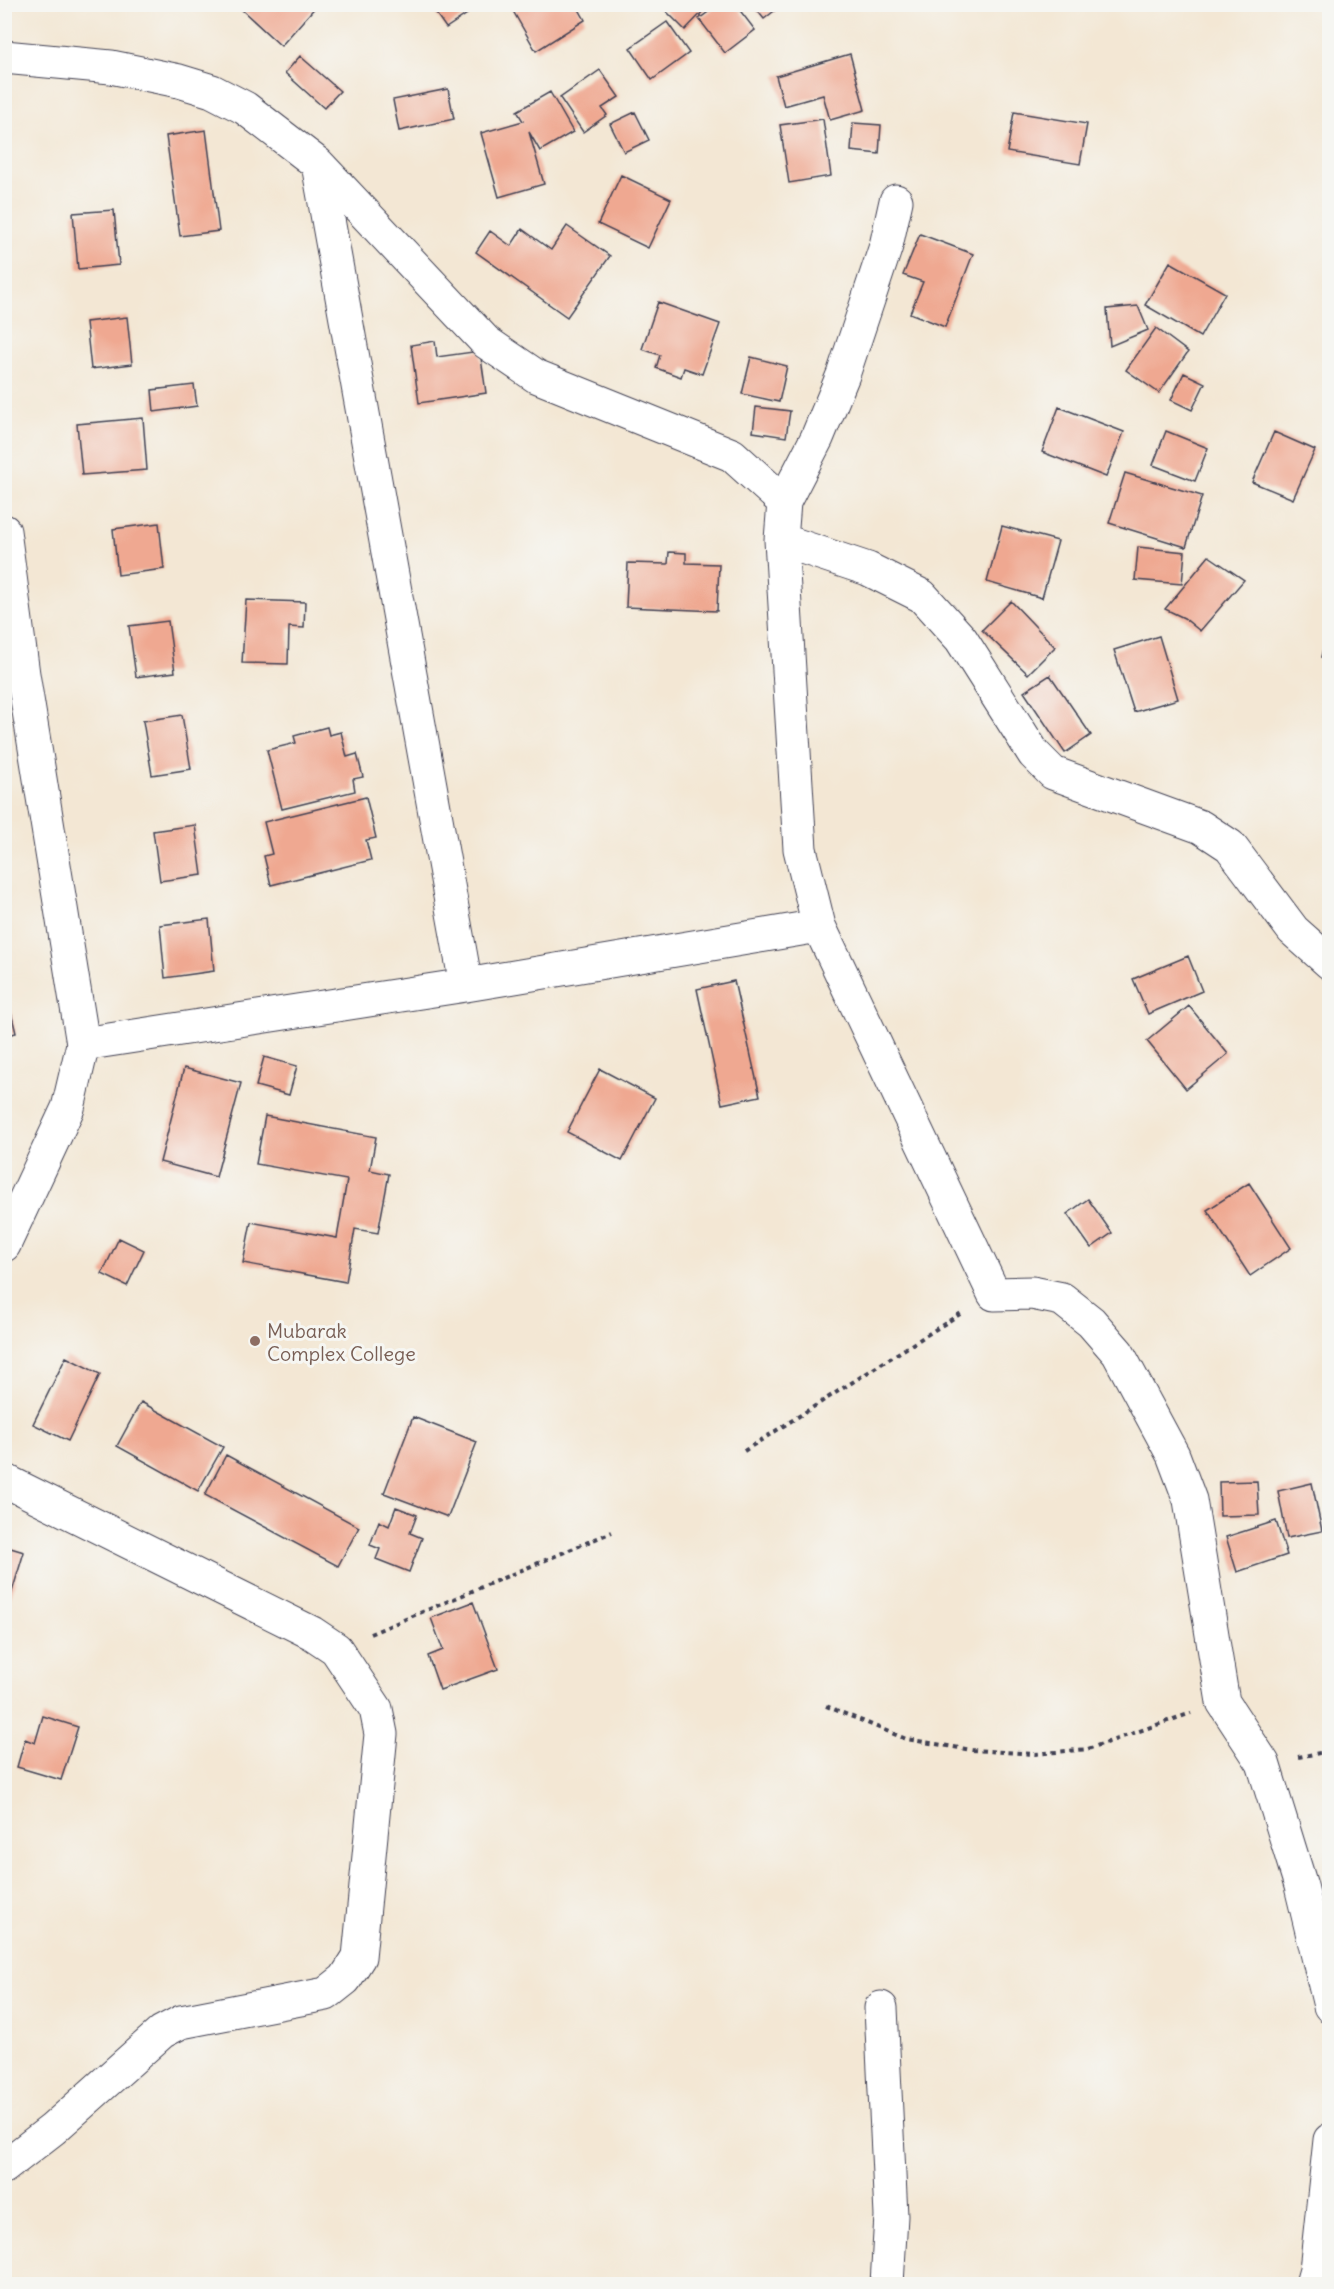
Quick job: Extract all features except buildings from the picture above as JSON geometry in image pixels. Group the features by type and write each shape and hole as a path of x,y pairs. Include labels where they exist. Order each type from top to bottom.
{"street":[{"path":"4,57 111,67 179,81 212,91 245,108 318,164 486,342 536,376 732,455 784,502"},
{"path":"318,164 466,985"},
{"path":"896,201 886,246 843,375 817,438 784,502 781,540 800,849 819,926 994,1294 1032,1293 1062,1299 1091,1322 1118,1353 1173,1455 1190,1500 1223,1702 1263,1763 1301,1886 1329,2007"},
{"path":"4,531 14,673 83,1044 68,1108 4,1245"},
{"path":"781,540 868,569 922,596 961,639 1034,754 1053,773 1201,827 1230,846 1293,930 1329,963"},
{"path":"83,1044 466,985 819,926"},
{"path":"4,1480 312,1634 336,1649 376,1709 381,1734 359,1957 345,1979 326,1994 181,2022 162,2032 53,2129 4,2167"},
{"path":"881,2008 891,2216 888,2284"},
{"path":"1312,2284 1316,2270 1329,2140"}],"path":[{"path":"744,1451 927,1333 994,1294"},
{"path":"336,1649 612,1532"},
{"path":"826,1706 906,1739 972,1750 1035,1754 1088,1749 1223,1702"}],"place":[{"name":"Mubarak Complex College","path":"255,1341"}]}
